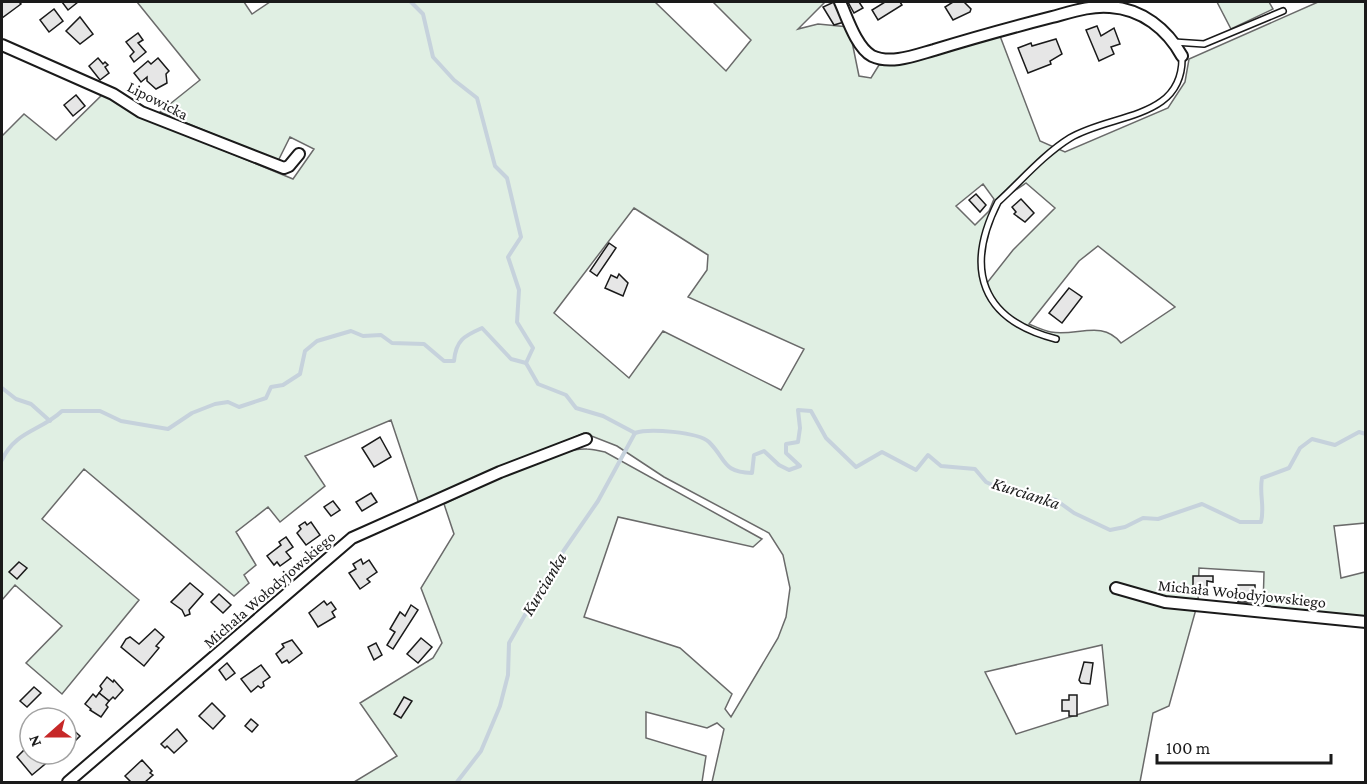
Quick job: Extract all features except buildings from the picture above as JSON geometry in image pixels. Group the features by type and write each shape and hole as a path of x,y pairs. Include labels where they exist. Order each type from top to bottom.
{"street":[{"path":"840,2 864,48 871,55 884,59 910,57 1042,19 1109,6 1142,15 1174,42 1182,56"},
{"name":"Lipowicka","path":"2,45 113,94 141,112 273,164 284,168 289,166 299,154"},
{"name":"Michała Wołodyjowskiego","path":"68,783 352,538 500,472 586,439"},
{"name":"Michała Wołodyjowskiego","path":"1116,588 1165,602 1365,622"}],"lane":[{"path":"1174,42 1204,44 1283,11"},
{"path":"1056,339 1040,335 1019,324 999,310 990,299 980,271 979,257 991,216 998,202 1071,137 1166,100 1180,82 1182,56"}],"green space":[{"path":"137,2 244,2 252,14 270,2 655,2 726,71 751,40 713,2 825,2 798,29 818,24 849,27 859,76 871,78 879,65 912,62 1000,36 1040,141 1065,152 1168,108 1185,82 1189,59 1318,2 1365,2 1365,523 1334,526 1341,578 1365,572 1365,619 1263,609 1264,572 1199,568 1198,602 1169,706 1153,713 1140,782 712,782 724,729 717,723 707,728 646,712 646,738 706,756 702,782 354,782 397,756 360,703 433,658 442,643 421,588 454,534 444,504 515,470 573,450 589,449 605,452 762,539 753,547 618,517 584,617 680,648 732,694 725,709 731,717 778,638 786,617 790,588 783,555 769,533 664,477 617,446 584,433 419,504 391,420 305,456 325,486 280,522 268,507 236,532 256,565 244,575 249,583 234,596 84,469 42,519 139,600 62,694 26,663 62,626 15,585 2,600 2,136 24,114 56,140 104,93 213,146 293,179 314,149 290,137 278,161 160,112 200,80","holes":["1026,183 1055,208 1013,250 987,283 984,264 987,232 1002,201","983,184 994,199 989,211 975,225 956,206","634,208 708,255 707,270 688,297 804,349 781,390 663,331 629,378 554,313","1098,246 1175,307 1121,343 1114,336 1097,330 1060,333 1043,330 1029,324 1079,261","1102,645 1108,705 1016,734 985,672"]},
{"path":"1217,2 1269,2 1273,9 1231,29"}],"waterway":[{"path":"411,2 423,14 433,57 454,80 477,98 495,166 507,178 521,237 508,257 519,290 517,322 533,348 526,363"},
{"path":"2,460 7,450 21,437 62,411 100,411 121,421 168,429 192,413 215,404 228,402 239,407 266,398 271,387 283,385 300,374 305,351 317,341 351,331 363,336 381,335 392,343 424,344 444,361 454,361 459,343 482,328 511,359 526,363 538,384 566,395 576,408 603,416 635,433"},
{"path":"2,388 16,399 31,404 50,421"},
{"name":"Kurcianka","path":"457,782 481,751 500,706 508,675 509,643 551,569 598,501 635,433 673,432 695,436 709,442 726,464 742,472 752,473 754,455 764,451 779,465 789,470 800,466 786,453 786,444 798,442 800,428 798,410 811,411 826,438 856,467 882,452 916,470 928,455 941,466 975,469 986,482 1001,489 1056,500 1074,513 1110,530 1125,527 1143,518 1158,519 1202,504 1240,522 1261,522 1262,478 1289,468 1300,448 1312,439 1335,445 1359,432 1366,434"}]}
